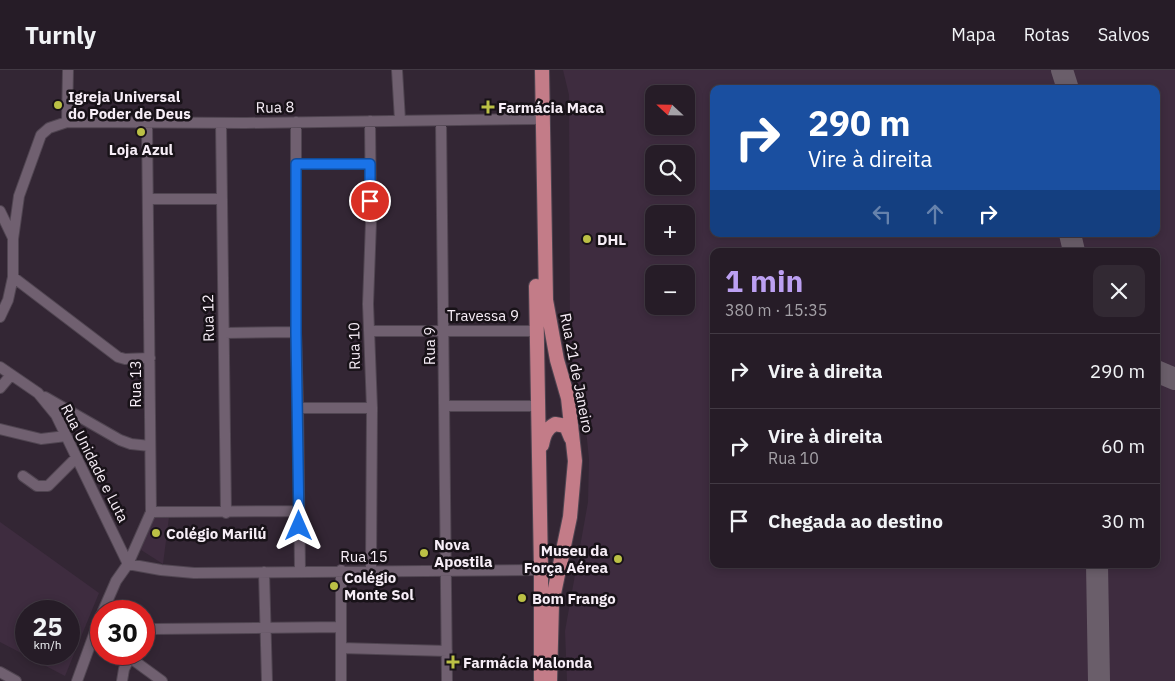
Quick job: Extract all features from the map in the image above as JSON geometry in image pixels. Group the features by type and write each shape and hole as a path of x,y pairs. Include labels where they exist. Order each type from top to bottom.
{"main road":[{"name":"Rua 21 de Janeiro","path":"534,70 541,570 540,681"},
{"name":"Rua 21 de Janeiro","path":"542,70 546,300 557,360 568,398 575,460 570,517 552,603 550,681"},
{"path":"539,459 545,434 549,427 561,424 566,426 569,431 575,460"}],"street":[{"path":"0,317 8,300 13,276 13,239 19,196 40,135 49,128 67,122 68,70"},
{"path":"397,70 400,120"},
{"name":"Rua 8","path":"67,122 221,123 535,119"},
{"name":"Rua 10","path":"370,121 371,570"},
{"name":"Rua 9","path":"440,121 447,681"},
{"path":"296,122 296,332 300,571"},
{"name":"Rua 13","path":"108,600 116,582 128,564 151,512 147,123"},
{"name":"Rua 12","path":"221,123 226,513"},
{"path":"296,164 370,164"},
{"path":"13,239 0,211 19,196"},
{"path":"149,199 222,199"},
{"path":"13,276 118,356 125,359 150,358"},
{"name":"Travessa 9","path":"369,331 537,331"},
{"path":"224,332 296,332"},
{"name":"Rua Unidade e Luta","path":"0,366 38,393 56,415 128,564"},
{"path":"0,388 11,375"},
{"path":"38,393 120,440 131,444 150,446"},
{"path":"444,406 538,406"},
{"path":"298,408 372,408"},
{"path":"0,429 40,439 66,436"},
{"path":"23,476 38,486 48,486 76,458"},
{"path":"151,512 226,513 299,511"},
{"name":"Rua 15","path":"128,564 177,572 541,570"},
{"path":"341,570 341,681"},
{"path":"264,572 267,681"},
{"path":"155,629 341,627"},
{"path":"341,648 447,651"},
{"path":"77,681 90,653"},
{"path":"122,681 125,665"},
{"path":"141,665 162,681"},
{"path":"0,672 16,681"}],"shaded area":[{"path":"563,70 1175,70 1175,681 567,681 565,631 588,502 589,459 585,420 570,351 569,95"},
{"name":"Colégio Marilú","path":"169,517 163,564 138,548 152,518"},
{"path":"0,522 99,593 96,600 90,600 90,615 80,639 80,600 15,600 15,650 0,642"},
{"path":"44,665 70,665 65,676"}],"taxiway":[{"path":"1062,70 1067,85"},
{"path":"1071,237 1073,248"},
{"path":"1160,373 1175,379"},
{"path":"1097,568 1099,681"}],"place":[{"name":"Igreja Universal do Poder de Deus","path":"58,105"},
{"name":"Farmácia Maca","path":"488,107"},
{"name":"Loja Azul","path":"141,132"},
{"name":"DHL","path":"587,239"},
{"name":"Colégio Marilú","path":"156,533"},
{"name":"Nova Apostila","path":"424,553"},
{"name":"Museu da Força Aérea","path":"618,559"},
{"name":"Colégio Monte Sol","path":"334,586"},
{"name":"Bom Frango","path":"522,598"},
{"name":"Farmácia Malonda","path":"453,662"}],"route":[{"path":"299,526 296,164 370,164 370,201"}]}
